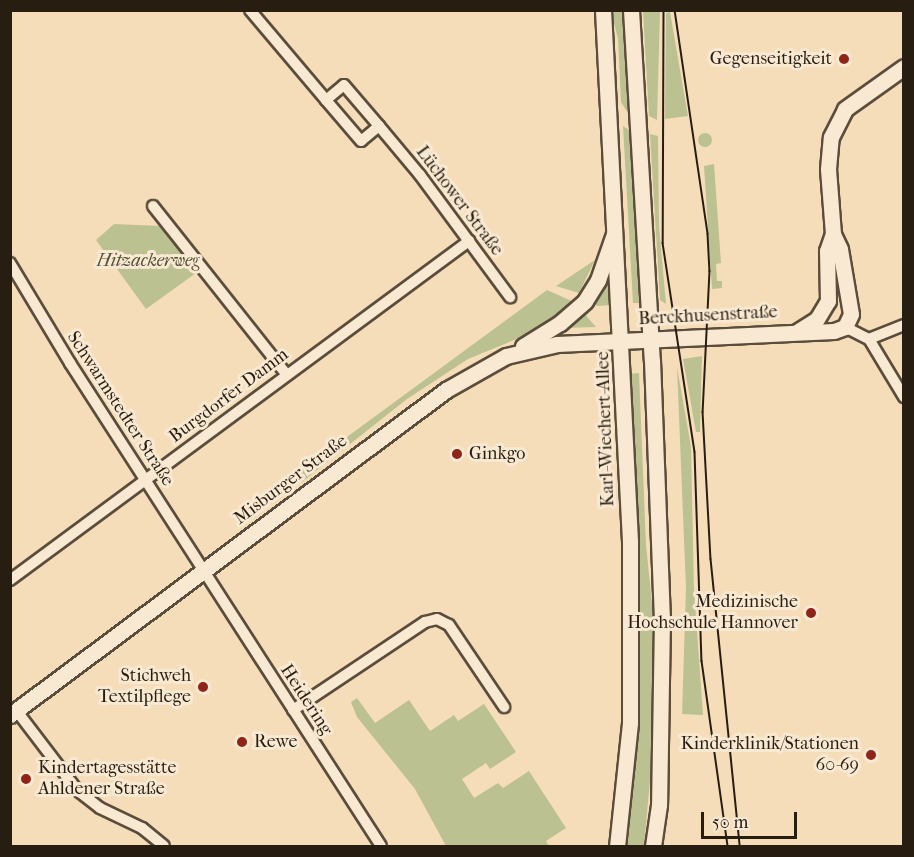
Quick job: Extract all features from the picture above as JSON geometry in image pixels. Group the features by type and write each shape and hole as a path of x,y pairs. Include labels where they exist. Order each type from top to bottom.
{"main road":[{"name":"Karl-Wiechert-Allee","path":"603,10 623,340 631,642 627,769 617,846"},
{"path":"631,10 651,338 662,618 659,794 653,846"},
{"name":"Berckhusenstraße","path":"623,340 796,332 845,327 851,314 840,249 833,234 828,169 834,126 845,109 903,67"},
{"path":"506,356 560,323 585,301 598,279 616,228"},
{"name":"Berckhusenstraße","path":"796,332 817,319 828,302 827,251 833,234"},
{"name":"Misburger Straße","path":"14,712 452,386 506,356 557,344 623,340"}],"street":[{"path":"250,10 361,141 379,126"},
{"name":"Lüchower Straße","path":"326,100 344,85 379,126 510,297"},
{"path":"153,206 286,374"},
{"name":"Burgdorfer Damm","path":"10,580 469,241"},
{"name":"Schwarmstedter Straße","path":"10,263 204,570"},
{"path":"869,339 903,325"},
{"path":"845,327 869,339 903,397"},
{"name":"Heidering","path":"204,570 381,846"},
{"path":"293,710 425,622 437,619 449,625 504,707"},
{"path":"14,712 89,801 142,828 165,846"}],"green space":[{"path":"611,11 623,11 629,115 621,102 618,39"},
{"path":"643,11 660,11 657,120 649,116"},
{"path":"670,12 688,116 665,119 666,13"},
{"path":"623,126 631,131 642,303 633,303"},
{"path":"702,133 708,133 712,140 708,147 702,147 698,143 698,137"},
{"path":"650,134 658,136 659,226 666,304 660,300"},
{"path":"714,164 721,263 716,264 717,281 722,281 722,288 712,289 704,166"},
{"name":"Hitzackerweg","path":"114,224 161,226 196,273 146,309 96,240"},
{"path":"595,260 579,293 556,286"},
{"path":"609,268 611,305 597,306 591,300"},
{"path":"547,290 576,303 531,333 468,359 407,399 302,482 298,477 274,495 272,492"},
{"path":"582,311 596,327 564,328"},
{"path":"702,356 700,432 696,432 683,359"},
{"path":"677,367 691,447 694,589 703,715 682,714 686,589"},
{"path":"639,373 646,545 653,613 651,769 644,846 625,846 635,736 636,561 630,374"},
{"path":"357,698 375,723 409,700 430,731 454,715 458,721 484,704 516,752 490,769 486,763 462,779 474,798 498,783 503,788 529,771 566,828 546,841 549,846 446,846 415,789 357,717 351,702"}],"tram line":[{"path":"664,10 663,243 695,452 702,661 728,846"},
{"path":"675,10 708,234 710,271 703,412 711,559 740,846"}],"place":[{"name":"Gegenseitigkeit","path":"844,59"},
{"name":"Ginkgo","path":"457,454"},
{"name":"Medizinische Hochschule Hannover","path":"811,613"},
{"name":"Stichweh Textilpflege","path":"203,687"},
{"name":"Rewe","path":"242,742"},
{"name":"Kinderklinik/Stationen 60-69","path":"871,755"},
{"name":"Kindertagesstätte Ahldener Straße","path":"26,779"}]}
